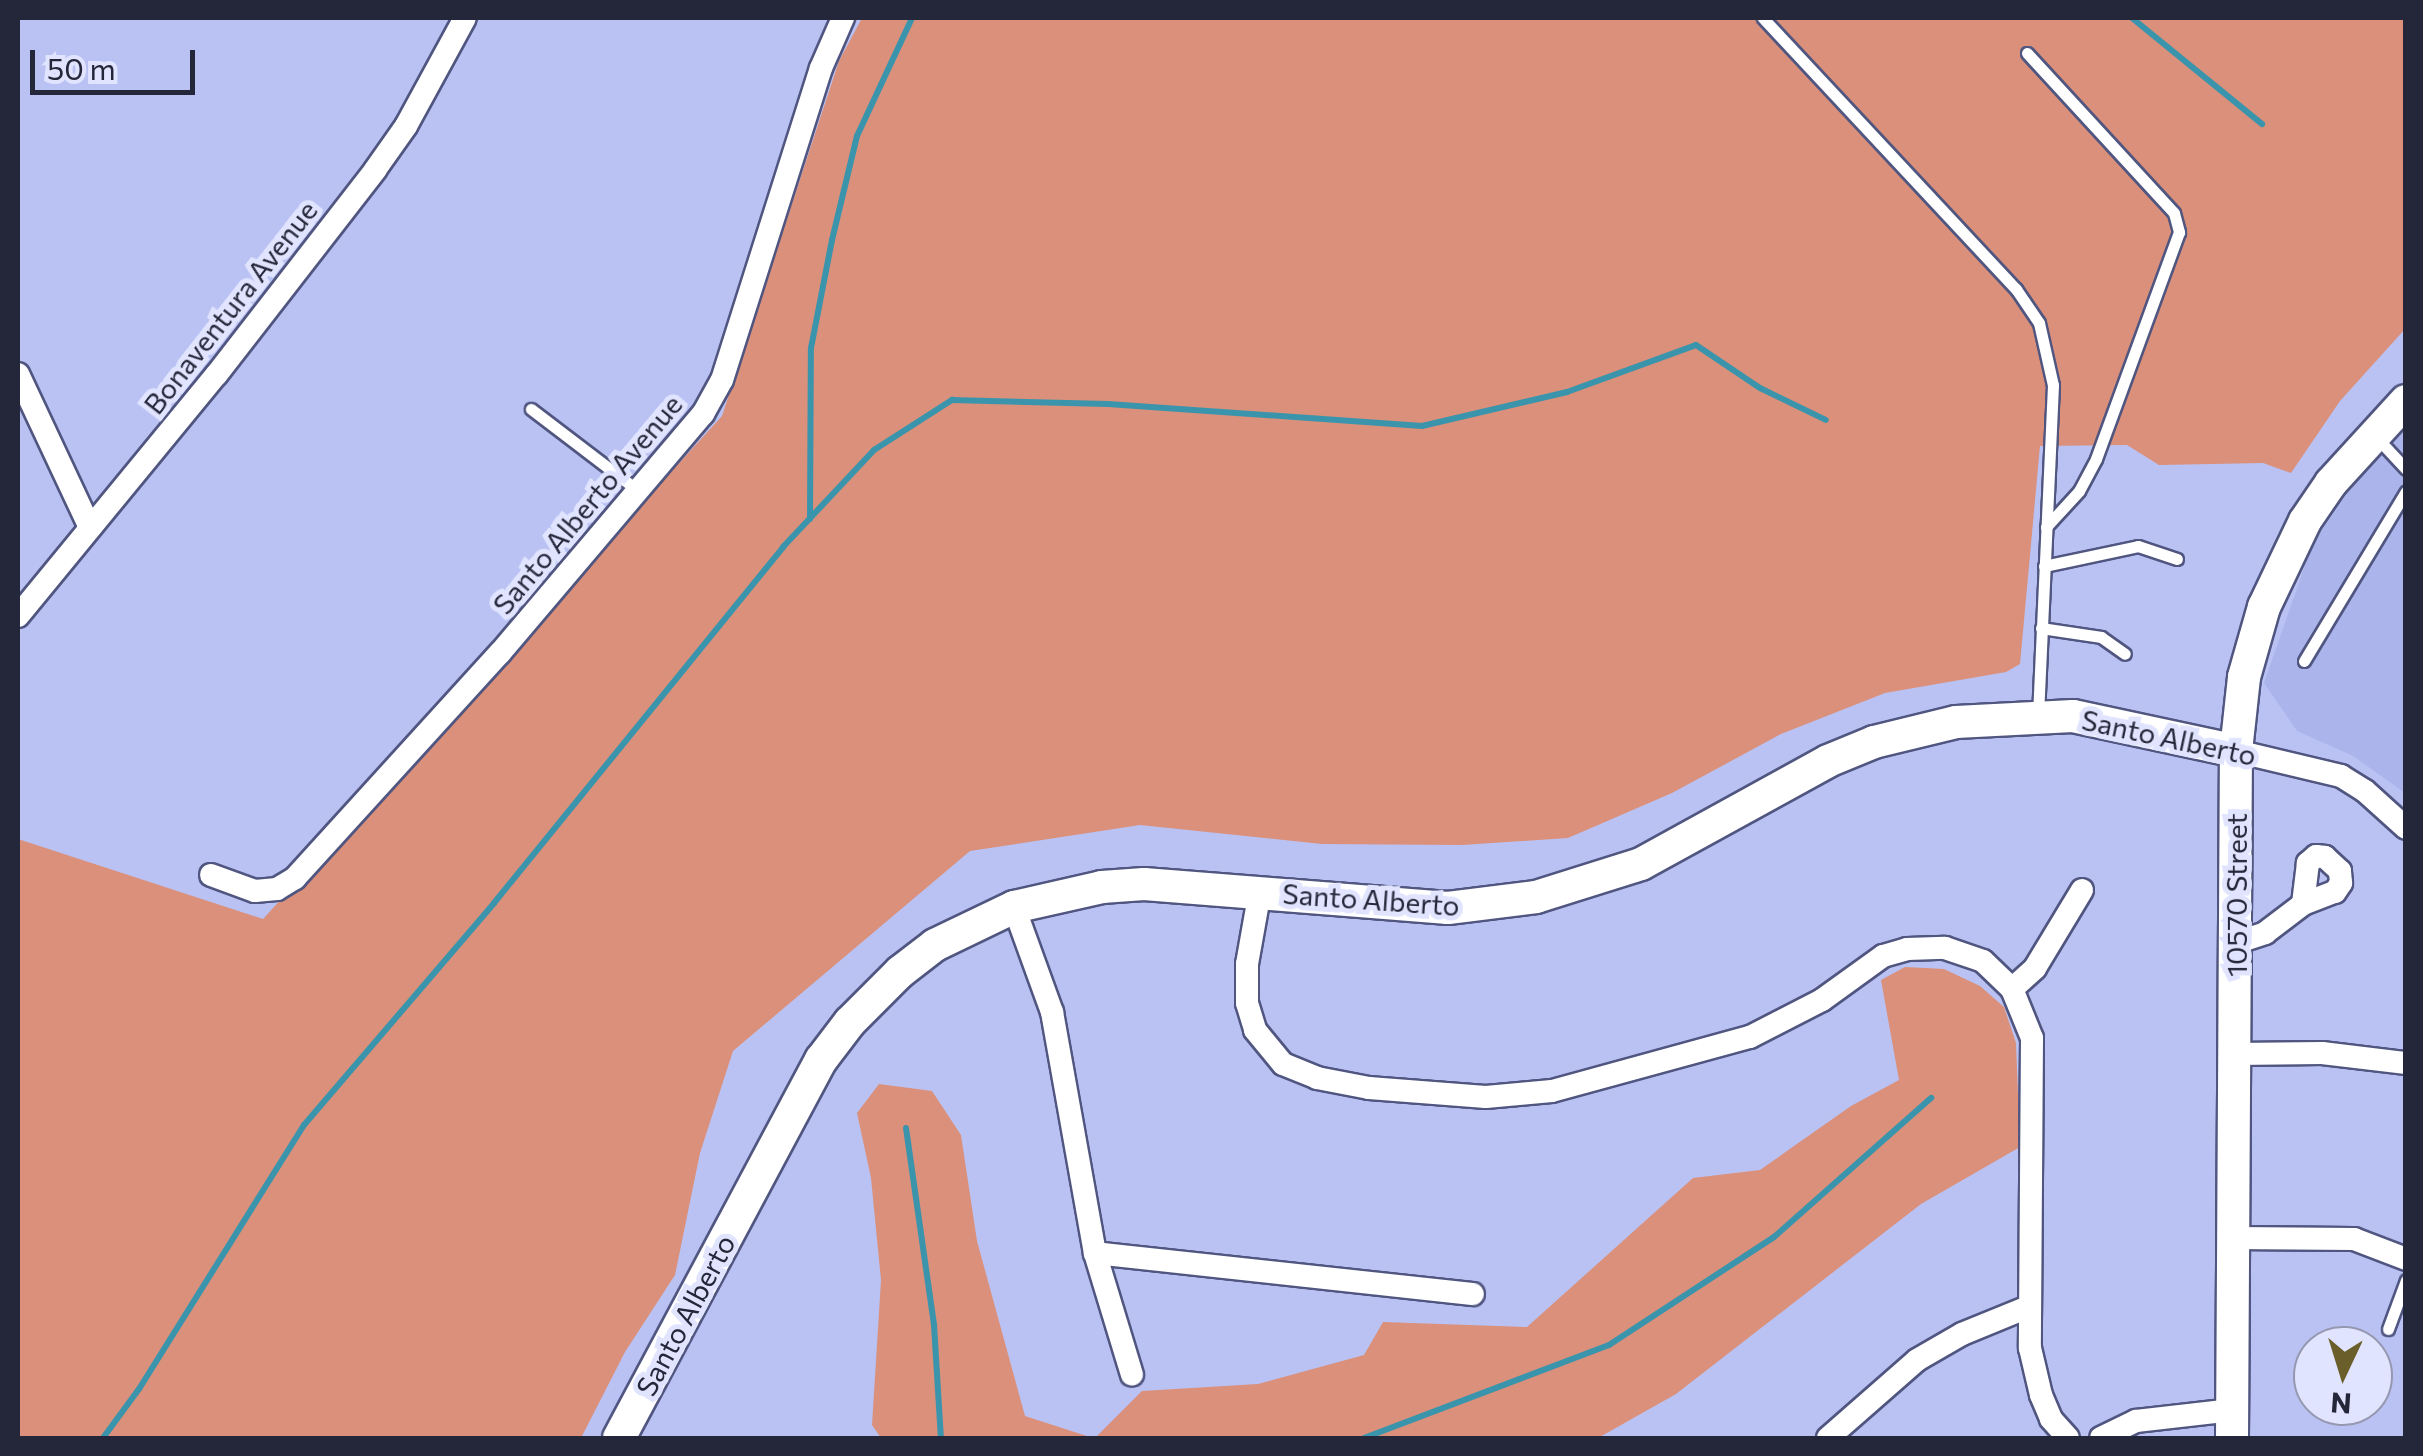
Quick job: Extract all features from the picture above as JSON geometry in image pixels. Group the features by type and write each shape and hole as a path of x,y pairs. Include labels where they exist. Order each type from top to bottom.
{"street":[{"name":"Bonaventura Avenue","path":"18,616 249,335 375,170 406,126 465,18"},
{"name":"Santo Alberto Avenue","path":"210,875 255,891 276,889 294,878 640,492 704,414 722,380 821,68 843,18"},
{"path":"18,374 90,528"},
{"name":"10570 Street","path":"2232,1424 2236,751 2253,641 2278,575 2331,483 2406,402"},
{"name":"Santo Alberto","path":"619,1438 821,1060 850,1022 900,972 936,946 1014,907 1102,887 1144,884 1448,908 1563,891 1640,864 1828,761 1874,742 1956,722 2038,715 2114,722 2316,767 2365,791 2406,828"},
{"path":"2012,989 2035,968 2082,890"},
{"path":"1260,891 1246,964 1247,1003 1256,1030 1283,1064 1317,1078 1370,1088 1522,1096 1750,1037 1822,1000 1884,956 1907,949 1964,952 1982,961 2012,989 2032,1038 2028,1308 2040,1395 2051,1419 2068,1438"},
{"path":"2236,943 2265,933 2304,904"},
{"path":"1014,907 1064,1058 1095,1253 1132,1375"},
{"path":"2235,1054 2322,1053 2406,1063"},
{"path":"2233,1238 2337,1237 2368,1242 2406,1258"},
{"path":"1095,1253 1473,1294"},
{"path":"1828,1438 1917,1360 1962,1334 2028,1308"},
{"path":"2101,1438 2136,1421 2232,1424"}],"lane":[{"path":"1763,18 2016,289 2040,323 2053,385 2038,715"},
{"path":"2027,53 2174,213 2178,232 2096,459 2078,491 2046,527"},
{"path":"531,408 640,492"},
{"path":"2375,435 2406,468"},
{"path":"2304,661 2406,491"},
{"path":"2044,566 2138,546 2177,559"},
{"path":"2042,628 2101,636 2125,654"},
{"path":"2389,1326 2406,1280"}],"shaded area":[{"path":"862,18 2405,18 2405,329 2340,401 2291,473 2263,463 2159,465 2127,445 2040,446 2020,664 2006,672 1885,693 1781,734 1672,793 1568,838 1462,845 1322,844 1140,825 970,851 733,1051 700,1153 675,1275 625,1352 581,1438 18,1438 18,839 263,919 722,416 839,61"},
{"path":"2405,428 2405,793 2353,756 2297,731 2264,683 2312,545 2363,470"},
{"path":"1905,967 1944,969 1980,986 2004,1007 2016,1043 2020,1147 1921,1204 1676,1394 1598,1438 1095,1438 1142,1391 1258,1384 1364,1355 1383,1322 1527,1327 1693,1178 1760,1170 1851,1106 1899,1080 1881,980"},
{"path":"879,1084 932,1091 961,1135 977,1241 1025,1416 1093,1438 881,1438 872,1425 881,1280 871,1178 857,1113"}],"waterway":[{"path":"810,519 811,348 832,240 857,136 912,18"},
{"path":"2132,18 2262,124"},
{"path":"103,1438 139,1389 304,1125 494,903 783,547 874,450 952,400 1108,404 1422,426 1567,392 1696,345 1760,388 1826,420"},
{"path":"1364,1438 1609,1345 1774,1237 1931,1098"},
{"path":"906,1128 934,1325 941,1438"}]}
